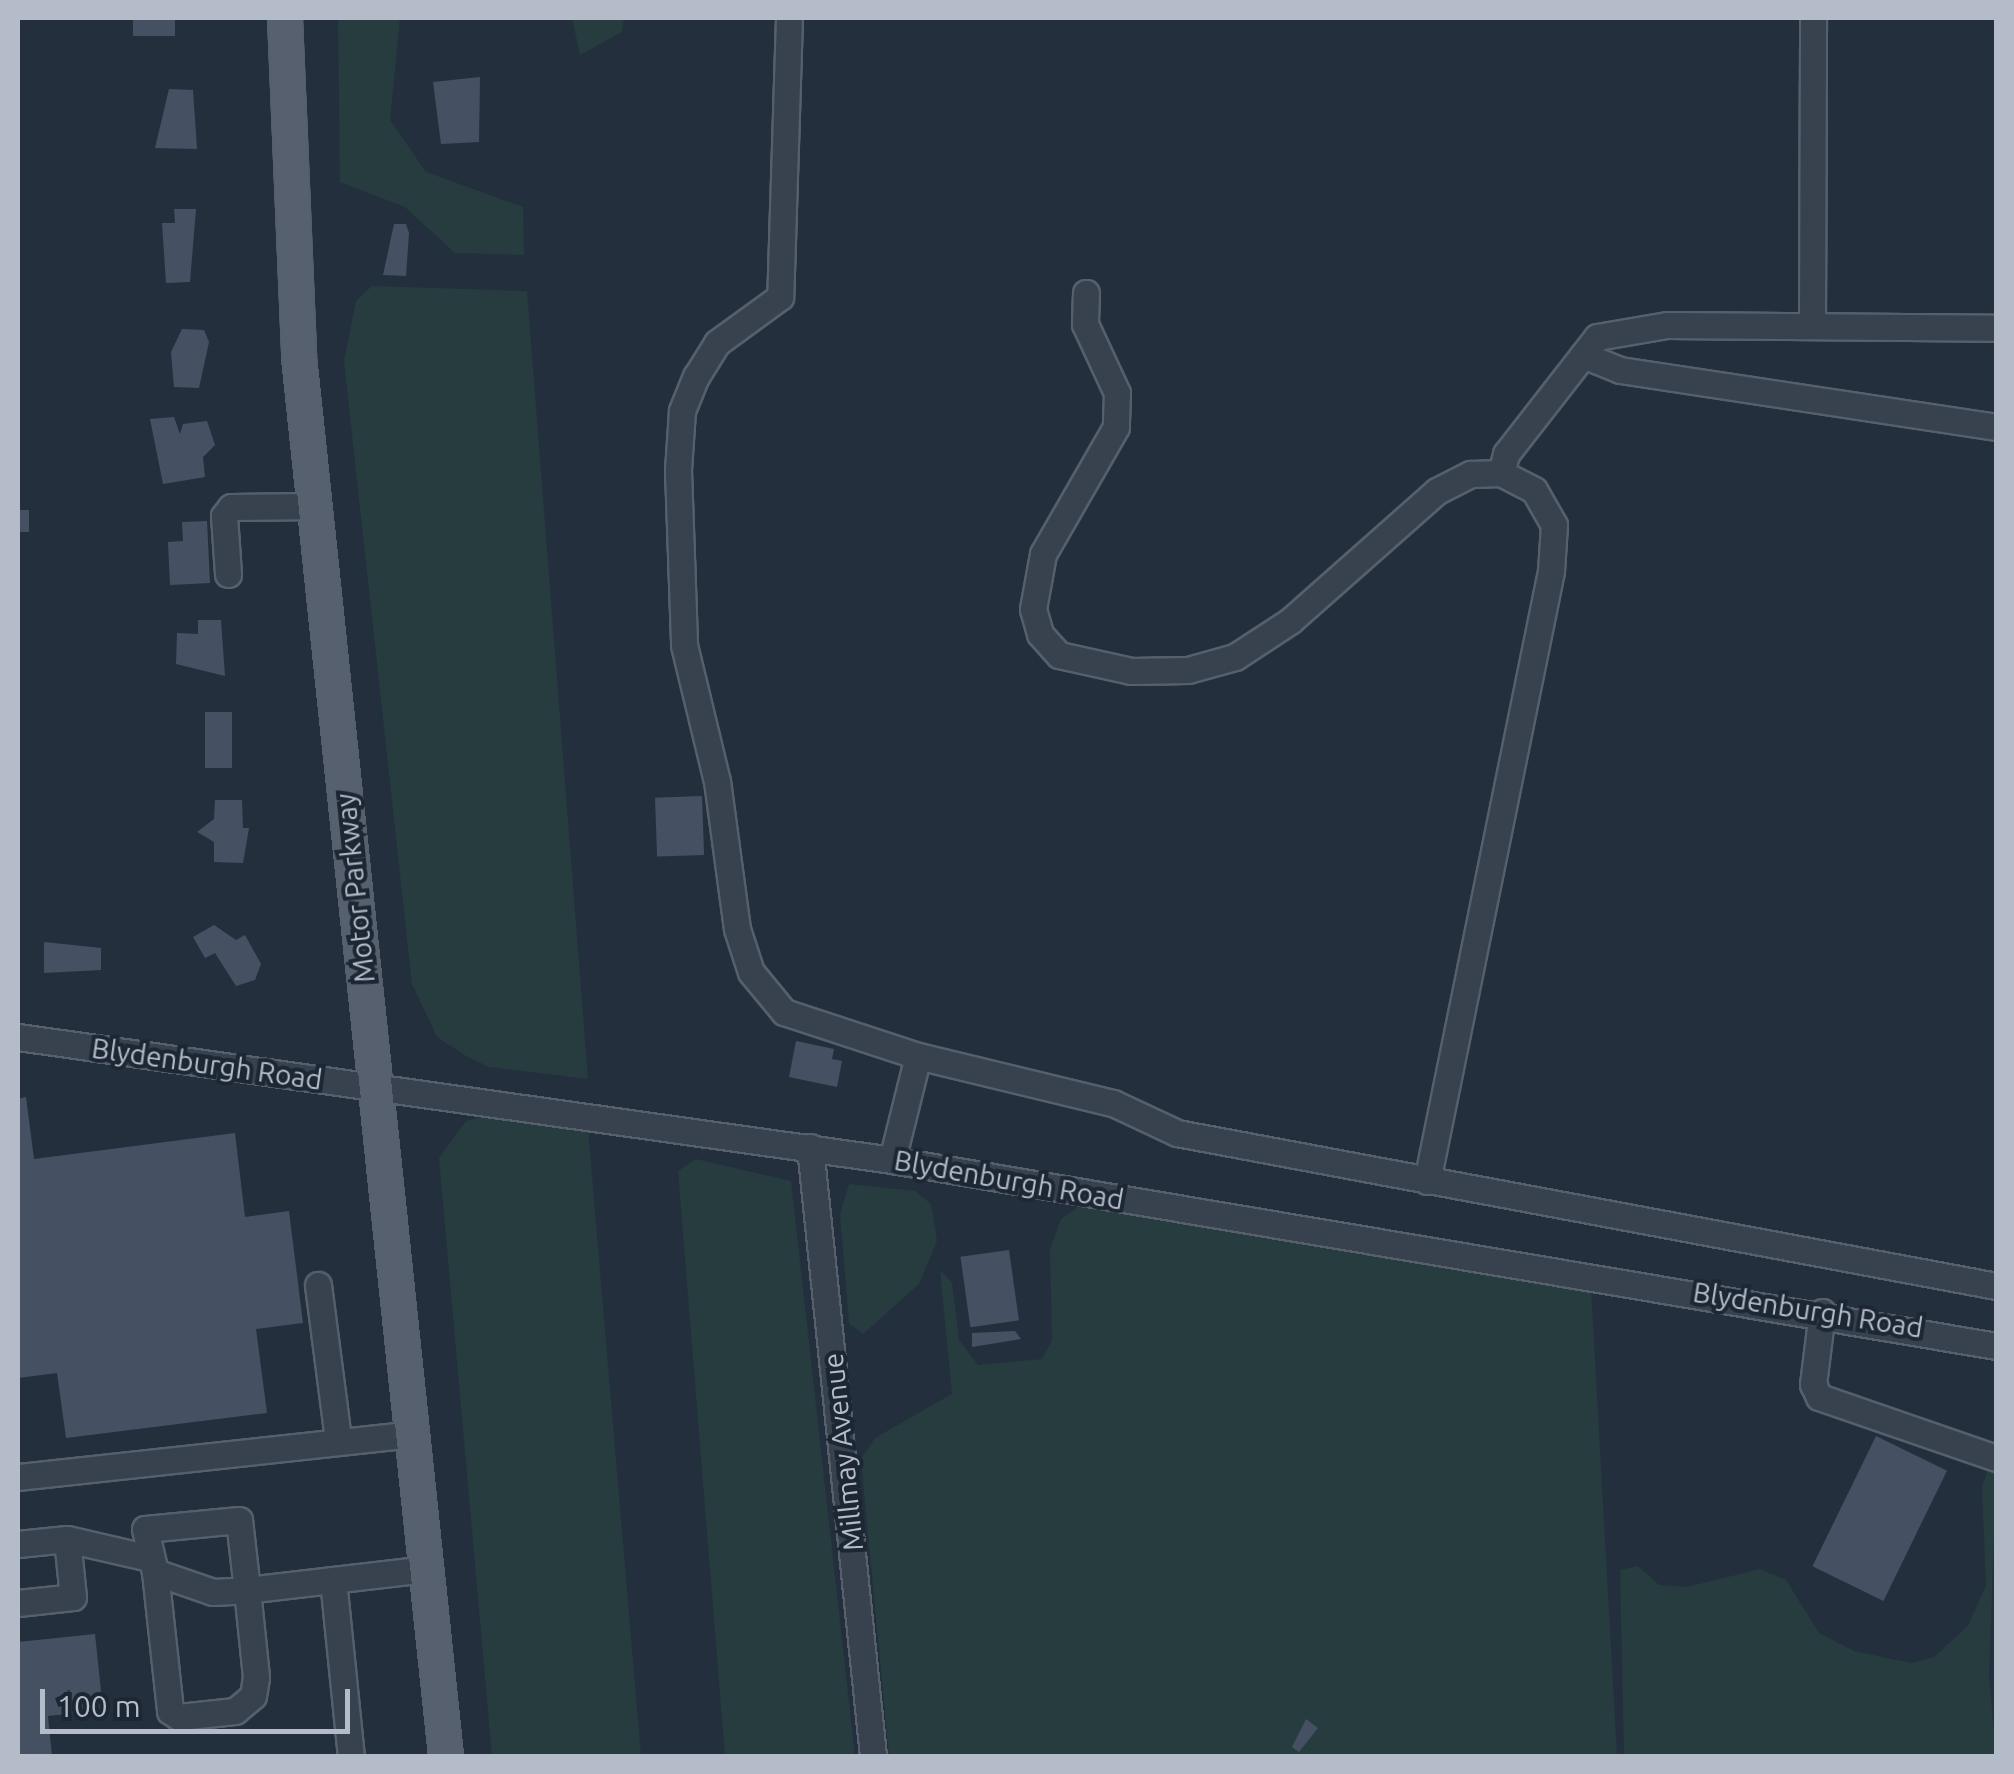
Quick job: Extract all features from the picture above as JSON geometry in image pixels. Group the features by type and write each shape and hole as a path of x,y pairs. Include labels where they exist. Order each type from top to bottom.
{"main road":[{"name":"Motor Parkway","path":"285,18 291,250 446,1756"}],"street":[{"path":"790,18 780,297 718,343 682,411 684,645 752,972 784,1012 918,1056 1113,1103 1178,1133 1996,1286"},
{"path":"1812,326 1813,18"},
{"path":"1086,293 1086,324 1117,393 1116,427 1034,581 1040,634 1059,655 1130,671 1188,670 1235,657 1290,620 1437,490 1471,474 1501,473 1534,490 1554,525 1551,571 1427,1180"},
{"path":"1501,473 1506,454 1598,338 1628,327 1996,328"},
{"path":"1583,356 1620,370 1996,426"},
{"path":"228,574 224,516 231,507 315,506"},
{"name":"Blydenburgh Road","path":"18,1037 892,1160 1822,1312 1996,1346"},
{"path":"892,1160 918,1056"},
{"name":"Millmay Avenue","path":"810,1148 873,1756"},
{"path":"318,1285 338,1440"},
{"path":"1822,1312 1813,1384 1819,1397 1996,1458"},
{"path":"18,1477 412,1434"},
{"path":"239,1520 252,1696 236,1711 179,1717 170,1711 152,1565 145,1529 239,1520"},
{"path":"18,1544 67,1538 152,1565 213,1592 426,1570"},
{"path":"18,1603 72,1597 67,1538"},
{"path":"333,1580 351,1756"}],"green space":[{"path":"338,18 400,18 390,120 426,172 523,207 524,255 455,253 405,207 340,182"},
{"path":"572,18 624,18 622,32 580,55"},
{"path":"372,286 527,291 588,1079 489,1067 466,1056 437,1037 412,984 344,361 356,301"},
{"path":"482,1117 588,1129 641,1756 492,1756 439,1158 466,1121"},
{"path":"696,1159 791,1181 855,1756 725,1756 678,1171"},
{"path":"849,1184 915,1191 931,1204 937,1241 919,1284 863,1334 849,1323 840,1214"},
{"path":"1091,1198 1591,1288 1617,1756 889,1756 861,1459 875,1438 952,1394 940,1270 952,1282 959,1340 978,1365 1042,1359 1052,1341 1050,1249 1061,1219"},
{"path":"1989,1467 1996,1475 1989,1677 1996,1756 1624,1756 1620,1570 1638,1566 1659,1585 1687,1587 1760,1569 1786,1580 1819,1633 1854,1651 1911,1663 1934,1657 1968,1626 1986,1585 1982,1487"}],"building":[{"path":"133,18 175,18 175,36 133,36"},
{"path":"480,77 479,142 441,144 433,82"},
{"path":"169,89 193,90 197,149 155,148"},
{"path":"174,209 196,209 190,282 166,283 162,223 175,223"},
{"path":"394,224 406,224 409,233 406,276 383,275"},
{"path":"182,329 204,330 209,342 199,388 174,387 171,352"},
{"path":"174,417 180,434 183,424 207,421 215,445 203,457 205,477 163,484 150,419"},
{"path":"18,510 29,510 29,532 18,532"},
{"path":"207,521 210,583 170,585 168,542 183,541 182,522"},
{"path":"198,620 221,620 225,676 176,664 177,633 198,634"},
{"path":"205,712 232,712 232,768 205,768"},
{"path":"702,796 704,855 657,857 655,798"},
{"path":"215,800 242,800 243,828 249,828 243,863 214,862 214,842 197,832 214,819"},
{"path":"214,925 236,940 245,935 261,964 255,980 236,986 215,953 205,958 193,937"},
{"path":"44,942 101,948 101,970 44,973"},
{"path":"796,1041 834,1049 832,1059 842,1061 837,1087 789,1077"},
{"path":"26,1097 34,1159 235,1133 245,1217 289,1211 303,1323 256,1329 267,1413 66,1438 57,1373 18,1378 18,1099"},
{"path":"1009,1250 1019,1320 970,1327 960,1257"},
{"path":"1015,1331 1021,1339 972,1347 972,1333"},
{"path":"1876,1436 1947,1471 1883,1601 1812,1566"},
{"path":"95,1634 103,1710 48,1716 52,1756 18,1756 18,1642"},
{"path":"1306,1719 1318,1728 1299,1752 1292,1747"}]}
